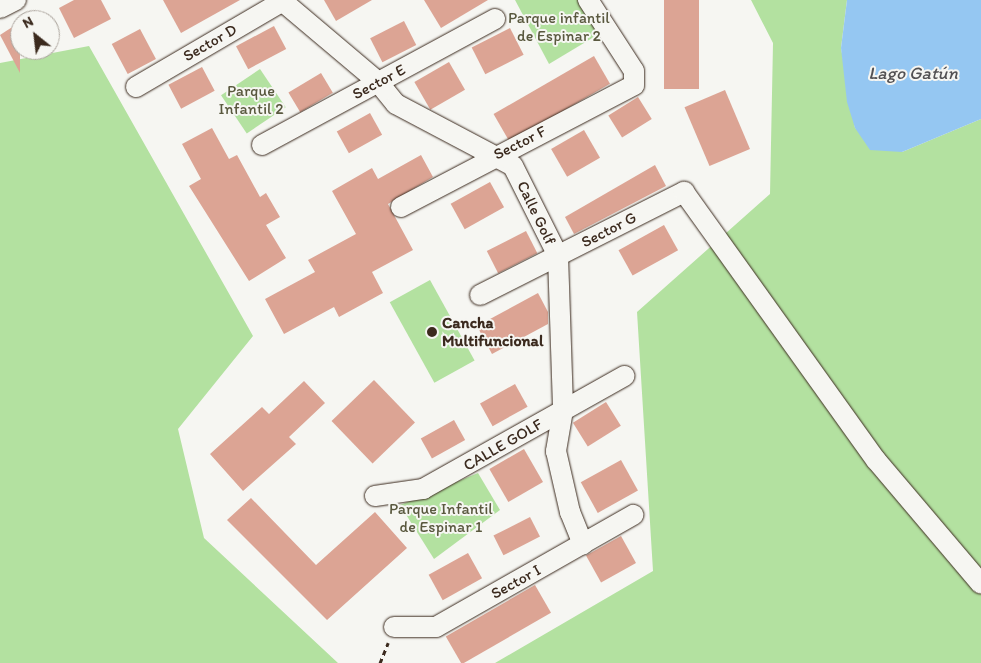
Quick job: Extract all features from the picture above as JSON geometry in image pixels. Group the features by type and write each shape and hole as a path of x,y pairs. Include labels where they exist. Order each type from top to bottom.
{"street":[{"path":"0,8 16,0"},
{"name":"Calle Golf","path":"283,0 378,82 396,104 496,155 513,166 558,256 563,410 556,450 570,512 583,544"},
{"name":"Sector D","path":"136,87 283,0"},
{"name":"Sector F","path":"401,207 496,155 634,85 638,80 588,0"},
{"name":"Sector E","path":"262,145 496,18"},
{"name":"Sector G","path":"480,296 684,192 876,460 981,584"},
{"name":"CALLE GOLF","path":"375,496 423,489 624,376"},
{"name":"Sector I","path":"394,627 436,627 632,515"}],"path":[{"path":"380,663 394,627"}],"green space":[{"name":"Parque infantil de Espinar 2","path":"515,0 578,0 599,34 549,64"},
{"path":"751,0 847,0 841,48 855,128 902,152 981,119 981,663 495,663 653,571 637,312 770,194 773,43"},
{"path":"89,46 253,336 178,429 204,538 338,663 0,663 0,63 16,60 60,60 60,52"},
{"name":"Parque Infantil 2","path":"260,69 286,107 247,133 221,95"},
{"name":"Cancha Multifuncional","path":"430,280 475,360 434,383 390,302"},
{"name":"Parque Infantil de Espinar 1","path":"478,473 500,510 434,559 400,505"}],"water":[{"name":"Lago Gatún","path":"847,0 981,0 981,119 902,152 870,150 855,128 847,102 841,48"}],"building":[{"path":"74,0 101,0 111,19 74,38 59,8"},
{"path":"163,0 240,0 181,33"},
{"path":"324,0 372,0 336,21"},
{"path":"424,0 488,0 441,28"},
{"path":"664,0 699,0 699,89 664,89"},
{"path":"404,21 416,45 382,62 370,38"},
{"path":"274,26 286,49 248,69 236,46"},
{"path":"10,28 10,54 0,35"},
{"path":"510,28 524,55 485,74 472,48"},
{"path":"140,29 156,59 128,74 112,44"},
{"path":"594,56 610,84 510,142 494,114"},
{"path":"13,60 20,60 20,73"},
{"path":"449,62 465,90 430,110 414,82"},
{"path":"202,67 215,91 181,109 168,85"},
{"path":"321,73 333,93 300,112 288,93"},
{"path":"725,90 750,149 710,166 684,107"},
{"path":"638,97 652,119 622,138 608,116"},
{"path":"370,113 382,135 349,153 337,131"},
{"path":"212,128 229,159 237,155 260,197 266,193 280,217 266,225 286,258 249,281 189,186 201,179 182,144"},
{"path":"584,130 600,158 567,177 551,149"},
{"path":"421,155 433,177 388,204 413,250 372,272 383,293 339,317 334,307 284,334 265,299 315,272 308,260 356,234 332,191 372,168 378,179"},
{"path":"655,165 666,186 574,234 565,217"},
{"path":"490,182 504,207 465,229 451,204"},
{"path":"664,225 678,250 633,276 619,250"},
{"path":"526,231 537,253 498,273 487,251"},
{"path":"538,293 548,312 548,324 492,354 477,326"},
{"path":"374,380 415,422 373,463 332,421"},
{"path":"304,381 325,403 289,437 296,444 243,491 210,454 262,407 269,414"},
{"path":"515,384 528,407 493,426 480,403"},
{"path":"606,402 621,426 588,446 573,423"},
{"path":"454,420 465,440 432,459 421,438"},
{"path":"524,449 543,482 508,502 489,469"},
{"path":"621,460 638,491 598,513 581,482"},
{"path":"251,498 316,565 375,512 407,548 327,620 227,520"},
{"path":"530,517 540,537 503,555 493,536"},
{"path":"621,536 636,563 601,583 586,555"},
{"path":"468,553 482,578 443,600 429,575"},
{"path":"535,585 551,613 464,663 461,663 446,636"}],"place":[{"name":"Cancha Multifuncional","path":"432,332"}]}
